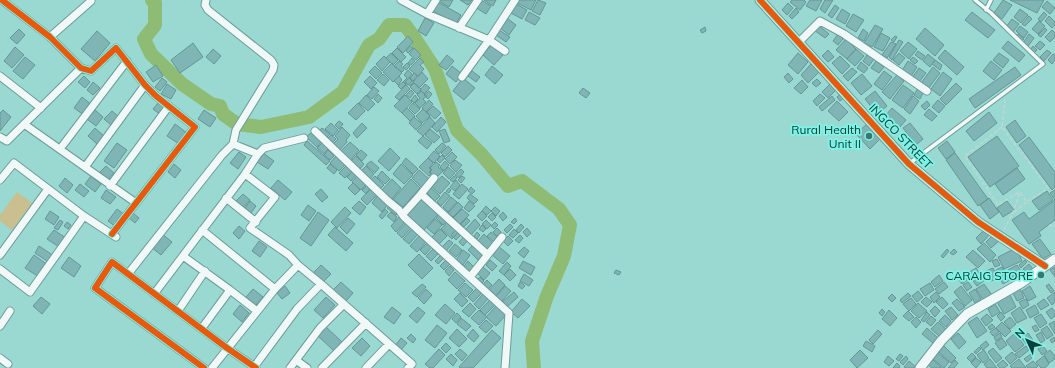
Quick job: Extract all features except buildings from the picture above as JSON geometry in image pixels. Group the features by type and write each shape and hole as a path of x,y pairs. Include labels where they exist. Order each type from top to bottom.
{"street":[{"path":"0,180 14,163 84,216 114,236 136,203 195,127 156,96 145,85 116,48 91,71 82,68 50,38 2,0"},
{"path":"128,274 222,155 233,144 236,130 273,70 274,65 271,60 208,10 205,5 206,0"},
{"path":"401,0 427,14 489,40 505,51"},
{"path":"427,14 436,0"},
{"path":"459,28 478,0"},
{"path":"462,77 489,40 515,0"},
{"name":"INGCO STREET","path":"760,0 800,42 909,164 978,222 1045,266"},
{"path":"50,38 90,1"},
{"path":"800,42 820,21 844,34 927,91"},
{"path":"60,148 127,61"},
{"path":"0,137 7,141 82,68"},
{"path":"0,76 41,108"},
{"path":"84,167 145,85"},
{"path":"110,186 169,106"},
{"path":"24,124 136,203"},
{"path":"315,131 403,214 404,217 509,313 505,368"},
{"path":"154,294 245,174 258,154 264,148 304,138"},
{"path":"233,144 258,154"},
{"path":"245,174 275,197 250,228 289,255 298,265 412,364 408,368"},
{"path":"403,214 434,178"},
{"path":"0,255 48,189"},
{"path":"421,194 488,254"},
{"path":"226,198 256,222"},
{"path":"0,269 30,292 84,216"},
{"path":"202,230 275,289"},
{"path":"470,277 502,237"},
{"path":"183,256 257,311"},
{"path":"920,368 941,341 967,314 1021,283 1055,259"},
{"path":"204,368 95,288 112,262 255,368 297,309 321,284"},
{"path":"212,368 275,289 298,265"},
{"path":"178,310 205,271"},
{"path":"202,328 230,290"},
{"path":"290,368 320,328 344,304"},
{"path":"0,326 10,311"},
{"path":"322,368 366,324"},
{"path":"366,368 389,344"},
{"path":"0,358 8,364"},
{"path":"296,360 307,368"}],"lane":[{"path":"909,164 1043,64 975,0"},
{"path":"986,10 990,0"}],"path":[{"path":"1006,91 1002,127 1048,188 1013,212"},
{"path":"1002,127 965,156 998,205 1020,192"},
{"path":"1020,192 1027,202"},
{"path":"1000,237 1013,212 1020,192"},
{"path":"1050,226 1055,227"}],"shaded area":[{"path":"17,192 32,203 12,230 0,221 0,215"}],"waterway":[{"path":"152,0 155,3 155,25 144,39 151,54 182,84 211,104 220,106 223,114 237,124 261,127 309,117 343,92 369,45 379,39 389,25 405,25 435,69 457,130 482,155 508,186 522,181 559,209 570,225 564,256 547,296 532,341 534,368"}],"cycle path":[{"path":"2,0 50,37 81,68 91,71 116,48 145,85 156,96 195,127 112,234"},
{"path":"760,0 909,164 978,222 1045,266"},
{"path":"204,368 95,288 112,262 256,368"}],"place":[{"name":"Rural Health Unit II","path":"869,136"},
{"name":"CARAIG STORE","path":"1041,275"}]}
